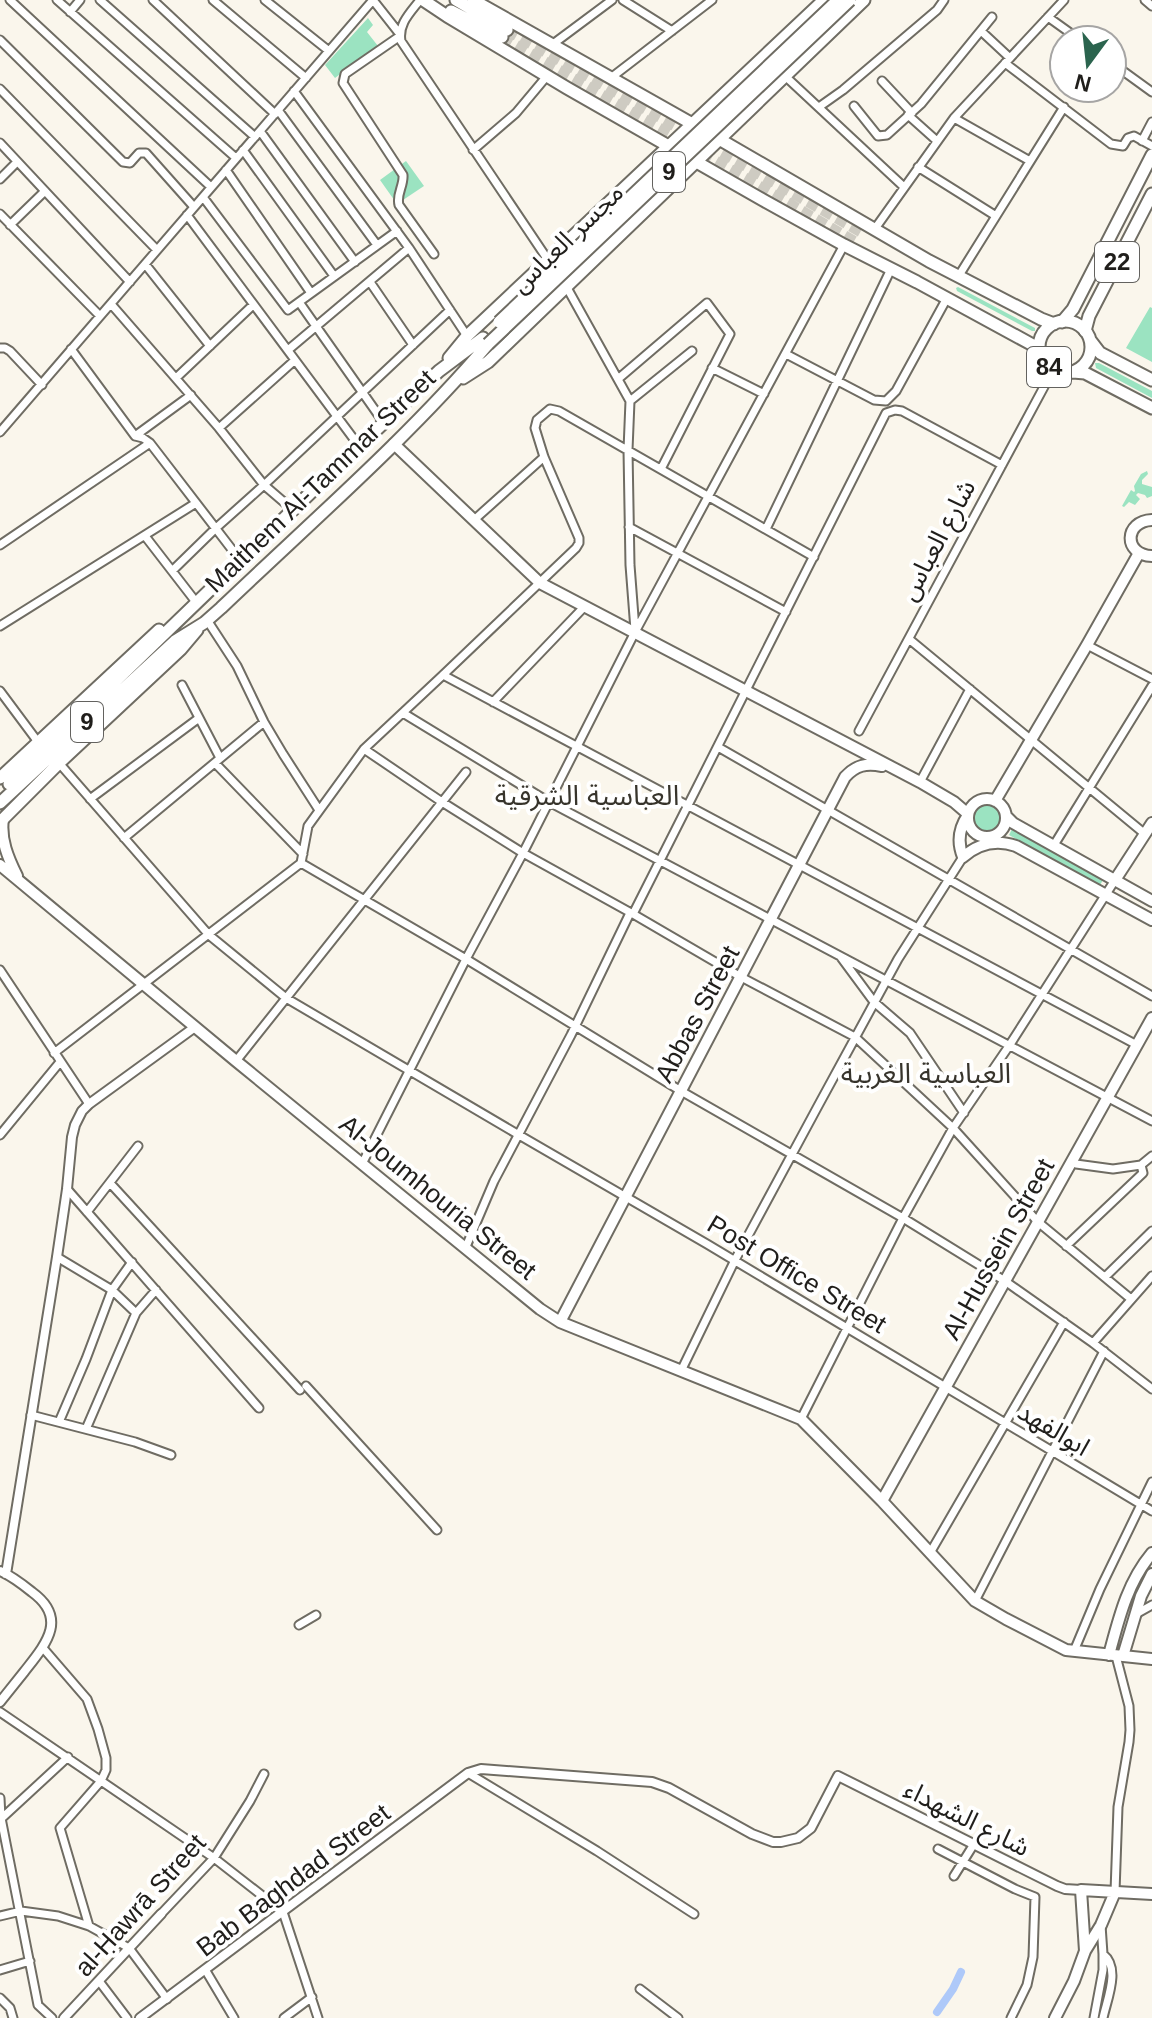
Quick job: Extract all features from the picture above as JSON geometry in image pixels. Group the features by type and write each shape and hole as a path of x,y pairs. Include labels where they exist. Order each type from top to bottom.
{"main road":[{"path":"423,0 504,34 456,0"},
{"path":"423,0 724,178 917,282"},
{"path":"473,0 739,150 865,235"},
{"path":"439,371 467,336 824,0"},
{"name":"مجسر العباس","path":"485,341 838,0"},
{"name":"مجسر العباس","path":"485,341 850,0"},
{"path":"452,385 488,362 864,0"},
{"path":"671,112 693,115 709,108"},
{"path":"732,127 730,138 739,150"},
{"path":"646,133 652,140 654,150 649,165"},
{"path":"1058,323 1073,309 1152,155"},
{"path":"674,183 698,173 724,178"},
{"name":"22","path":"1087,335 1091,311 1151,199"},
{"name":"84","path":"865,235 929,261 1041,319 1072,322 1087,335 1097,350 1152,380"},
{"name":"84","path":"865,235 917,282 1031,344 1040,352"},
{"path":"935,292 945,284 945,270"},
{"path":"949,299 953,287 962,279"},
{"name":"84","path":"1058,323 1043,333 1040,342 1042,359 1053,370 1085,373 1152,408"},
{"name":"84","path":"1072,372 1088,359 1090,346 1087,335"},
{"name":"Maithem Al-Tammar Street","path":"171,637 192,605 359,446 439,371 485,341"},
{"name":"Maithem Al-Tammar Street","path":"171,637 206,621 394,444 452,385 485,341"},
{"path":"394,444 540,583 920,782 968,814"},
{"path":"1152,520 1141,521 1133,529 1131,540 1135,550 1152,556"},
{"path":"995,801 1139,553"},
{"path":"0,778 163,626 192,605"},
{"path":"20,881 2,843 2,821 181,649 206,621"},
{"name":"9","path":"0,793 171,637"},
{"name":"9","path":"0,803 171,637"},
{"name":"Abbas Street","path":"560,1322 845,777 863,765 878,765 899,771"},
{"path":"1152,901 1013,823 995,801 987,799 971,806 962,825 959,838 963,857 978,846 1007,843 1152,920"},
{"path":"968,814 967,820 972,830 986,837 1001,831 1006,816"},
{"path":"1115,880 1152,823"},
{"name":"Al-Joumhouria Street","path":"0,865 540,1309 560,1322 801,1419 975,1601 1066,1650 1152,1659"},
{"name":"Al-Hussein Street","path":"882,1501 1152,1018"},
{"path":"1116,1656 1129,1590 1152,1553"},
{"path":"1116,1656 1152,1574"},
{"path":"1085,1951 1081,1890 1152,1894"},
{"path":"1055,2018 1115,1892"}],"street":[{"path":"10,0 211,187"},
{"path":"57,0 236,158"},
{"path":"70,12 80,0"},
{"path":"100,0 257,134 355,262"},
{"path":"153,0 276,112 377,245"},
{"path":"213,0 306,78"},
{"path":"265,0 329,51"},
{"path":"0,432 373,0 400,35 407,52 548,260"},
{"path":"423,0 403,23 400,35 345,74 343,83 403,175 399,205 434,254"},
{"path":"553,44 612,0"},
{"path":"623,0 672,31"},
{"path":"612,77 712,0"},
{"path":"819,107 937,10 944,0"},
{"path":"865,235 954,118 1064,0"},
{"path":"1145,0 1152,6"},
{"path":"854,106 878,136 887,135 910,114 992,17"},
{"path":"1048,17 1058,24"},
{"path":"981,31 1008,60 1111,144 1123,146 1131,136 1152,146"},
{"path":"0,40 123,162 130,163 139,153 146,153 194,207"},
{"path":"1128,75 1152,92"},
{"path":"473,150 516,113 547,76"},
{"path":"785,76 904,187"},
{"path":"882,81 937,141"},
{"path":"0,89 157,250"},
{"path":"294,91 397,231 467,336"},
{"path":"962,279 996,216 1064,107"},
{"path":"954,118 1030,161"},
{"path":"1142,141 1152,122"},
{"path":"0,143 130,282"},
{"path":"243,150 334,276"},
{"path":"0,179 17,162"},
{"path":"918,167 996,216"},
{"path":"226,170 311,293"},
{"path":"10,225 45,191"},
{"path":"203,197 288,310 397,231"},
{"path":"0,214 100,316"},
{"path":"187,215 359,446"},
{"path":"362,1164 635,632 844,245"},
{"path":"288,350 409,248"},
{"path":"145,264 210,346"},
{"path":"766,529 891,269"},
{"path":"370,282 413,345"},
{"path":"566,286 630,401 629,527 635,632"},
{"path":"786,354 882,402 896,391 949,299"},
{"path":"299,302 384,423"},
{"path":"618,379 707,303 730,334 661,469"},
{"path":"111,304 219,428 264,485 293,510"},
{"path":"176,378 253,305"},
{"path":"172,571 450,310"},
{"path":"0,348 10,351 42,385"},
{"path":"71,349 135,436 150,443 240,560"},
{"path":"630,401 692,351"},
{"path":"219,428 295,360"},
{"path":"712,368 764,394"},
{"name":"شارع العباس","path":"859,731 1053,370"},
{"path":"135,436 191,395"},
{"path":"54,1053 209,935 302,858 308,826 364,749 579,543 535,428 537,420 550,409 559,411 814,557"},
{"path":"465,1249 494,1181 888,412 895,410 905,413 1002,465"},
{"path":"0,545 150,443"},
{"path":"474,520 544,457"},
{"path":"0,626 196,503"},
{"path":"629,527 786,612"},
{"path":"0,532 9,539"},
{"path":"145,536 172,571 192,605"},
{"path":"493,702 585,606"},
{"path":"206,621 237,666 264,722 319,810"},
{"path":"909,639 1145,834"},
{"path":"1087,645 1152,679"},
{"path":"443,675 1137,1045"},
{"path":"182,685 217,760 302,858 364,900 681,1091 903,1218 1005,1281 1152,1389"},
{"path":"1054,845 1152,686"},
{"path":"920,782 970,689"},
{"path":"0,691 38,742"},
{"path":"403,713 549,802 1152,1121"},
{"path":"90,799 199,718"},
{"path":"124,838 264,722"},
{"path":"718,747 1152,996"},
{"path":"364,749 523,853 741,977 855,1037 953,1128 1038,1222 1131,1299"},
{"name":"Post Office Street","path":"59,763 209,935 286,998 627,1196 946,1387"},
{"path":"236,1061 466,772"},
{"path":"681,1371 735,1260 874,1002 963,857"},
{"path":"801,1419 903,1218 953,1128 1115,880"},
{"path":"838,954 874,1002 910,1033 964,1113"},
{"path":"858,980 858,971 866,969"},
{"path":"0,970 89,1104"},
{"path":"0,1702 43,1648 52,1621 38,1596 3,1573 57,1257 72,1137 82,1111 89,1104 195,1027"},
{"path":"0,1135 60,1062"},
{"path":"87,1212 138,1146"},
{"path":"1076,1164 1113,1169 1141,1165 1152,1156"},
{"path":"1066,1246 1143,1173 1141,1165"},
{"path":"110,1183 437,1530"},
{"path":"67,1189 259,1408"},
{"path":"1105,1277 1152,1231"},
{"path":"57,1257 112,1290 136,1313"},
{"path":"59,1422 112,1290 132,1262"},
{"path":"1093,1343 1152,1276"},
{"path":"86,1429 136,1313 156,1290"},
{"path":"930,1553 1064,1322"},
{"path":"975,1601 1104,1351"},
{"name":"ابوالفهد","path":"946,1387 1152,1511"},
{"path":"31,1415 135,1442 171,1455"},
{"path":"1074,1651 1152,1482"},
{"path":"1134,1615 1152,1605"},
{"path":"299,1625 316,1615"},
{"path":"43,1648 87,1699 106,1758 106,1770 101,1781 60,1828 89,1926"},
{"path":"1115,1892 1118,1807 1130,1730 1129,1706 1116,1656"},
{"path":"0,1712 214,1858 283,1912 318,2018"},
{"path":"1,1817 68,1757"},
{"name":"شارع الشهداء","path":"468,1773 485,1769 652,1782 773,1842 798,1838 811,1828 838,1776 1065,1889 1081,1890"},
{"path":"468,1773 694,1914"},
{"name":"Bab Baghdad Street","path":"140,2018 468,1773"},
{"name":"al-Ḥawrā Street","path":"64,2018 214,1858 264,1774"},
{"path":"0,1798 1,1817 38,2005 52,2018"},
{"path":"954,1876 974,1844"},
{"path":"938,1849 1035,1897 1033,1957 1027,1985 1011,2018"},
{"path":"0,1874 12,1872"},
{"path":"0,1916 21,1911 58,1916 89,1926 129,1948 167,1999"},
{"path":"1094,2018 1103,1970 1101,1925"},
{"path":"1103,1954 1108,1958 1113,1973 1103,2018"},
{"path":"0,1970 30,1961"},
{"path":"206,1971 234,2018"},
{"path":"99,1981 127,2018"},
{"path":"640,1989 678,2018"},
{"path":"284,2018 312,1997"},
{"path":"0,1998 10,2008 13,2018"}],"green space":[{"path":"368,18 373,25 367,32 378,46 335,78 325,65"},
{"path":"406,161 424,186 397,204 380,180"},
{"path":"958,287 1035,328 1035,331 957,291"},
{"path":"1152,308 1152,362 1126,348"},
{"path":"1095,363 1152,391 1152,398 1096,368"},
{"path":"1147,471 1142,484 1152,487 1152,496 1147,498 1138,493 1136,495 1140,499 1135,505 1129,502 1122,506 1131,490 1135,491 1134,486 1141,474"},
{"path":"986,804 996,808 1000,818 996,828 986,832 976,828 972,818 976,808"},
{"path":"1012,829 1103,880 1100,885 1009,835"}],"waterway":[{"path":"937,2012 961,1972"}],"tunnel":[{"path":"507,30 863,233"},
{"path":"502,37 857,243"}],"district":[{"name":"العباسية الشرقية","path":"587,795"},
{"name":"العباسية الغربية","path":"926,1073"}]}
